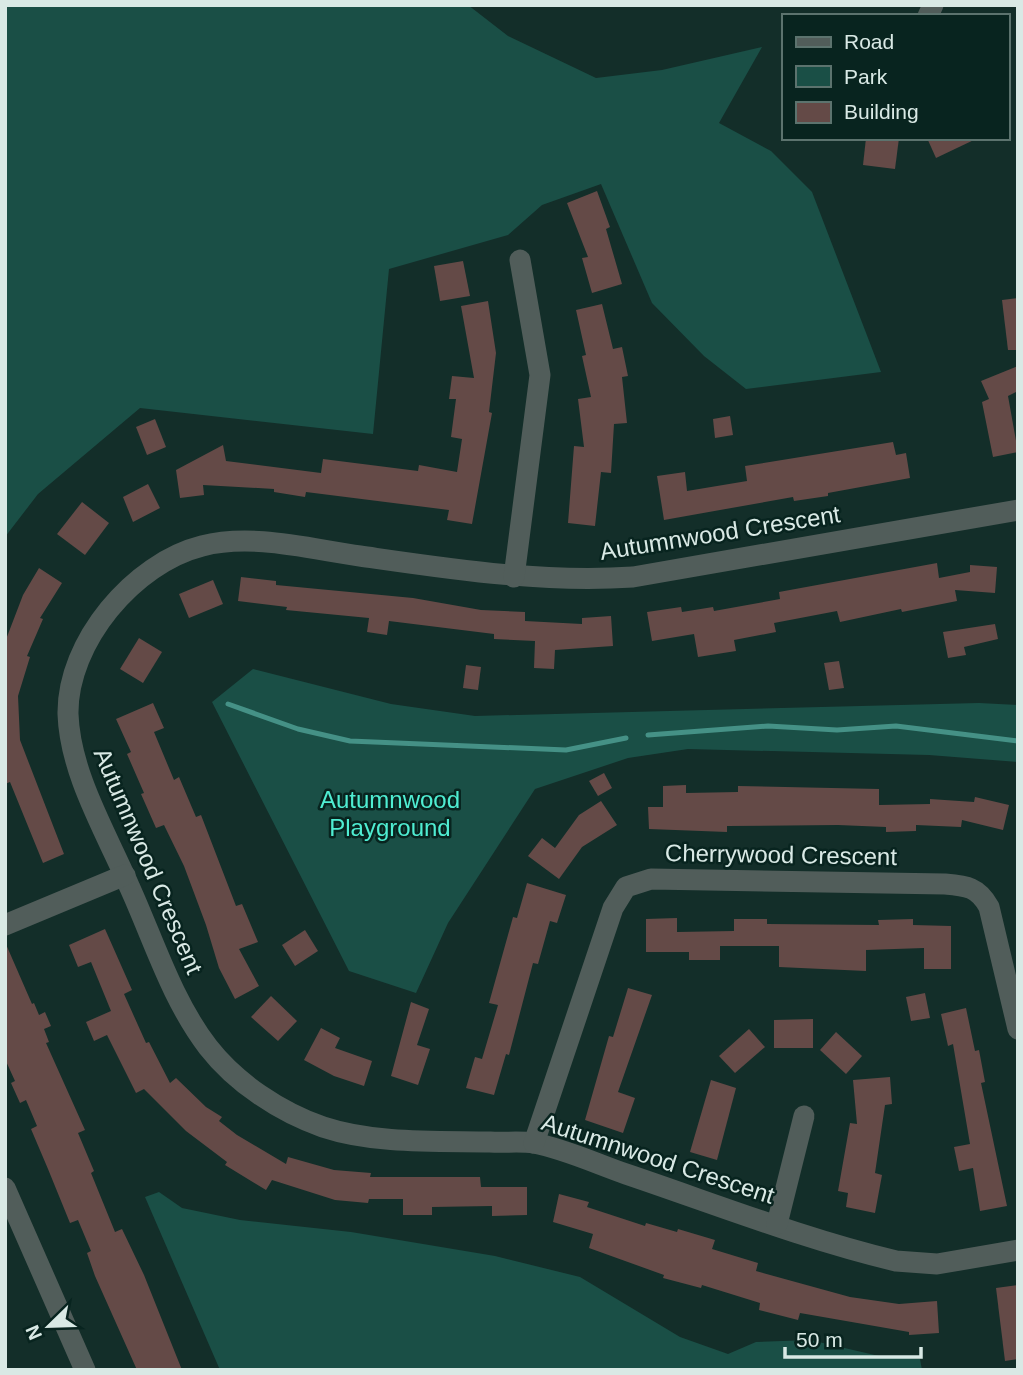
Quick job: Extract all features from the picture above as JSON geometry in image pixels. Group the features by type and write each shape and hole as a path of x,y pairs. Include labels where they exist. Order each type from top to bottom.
{"street":[{"path":"514,577 540,375 520,260"},
{"name":"Autumnwood Crescent","path":"1018,510 633,577 514,577 240,541 220,542 184,551 143,573 127,587 81,655 73,675 69,699 72,747 79,769 176,995 210,1050 281,1109 329,1129 352,1133 419,1140 534,1143 869,1254 915,1264 961,1261 1018,1250"},
{"path":"5,925 125,875"},
{"name":"Cherrywood Crescent","path":"534,1143 613,908 626,887 651,879 945,884 974,888 982,893 989,906 1018,1029"},
{"path":"777,1224 804,1116"},
{"path":"5,1188 85,1370"}],"green space":[{"path":"5,5 468,5 508,36 596,78 662,70 762,47 719,123 771,151 812,192 881,372 746,389 704,356 652,303 601,184 542,205 508,235 389,269 373,434 140,408 38,494 5,537"},
{"name":"Autumnwood Playground","path":"253,669 391,704 475,716 979,703 1018,705 1018,762 929,755 688,749 628,758 535,789 448,923 416,993 349,971 212,702"},
{"path":"159,1192 182,1208 240,1220 351,1232 495,1256 580,1277 680,1337 728,1354 756,1342 810,1340 879,1356 920,1359 922,1370 220,1370 145,1197"}],"building":[{"path":"866,140 899,140 895,169 863,165"},
{"path":"928,140 974,140 936,158"},
{"path":"597,191 610,227 606,229 622,284 592,293 582,258 588,257 567,203"},
{"path":"463,261 470,296 440,301 434,266"},
{"path":"1018,298 1018,350 1008,350 1002,300"},
{"path":"488,301 496,353 489,412 492,413 472,524 447,520 449,510 306,492 305,497 274,492 274,489 203,485 204,495 180,498 176,470 223,445 226,461 321,473 323,459 418,471 419,465 457,472 462,439 451,437 456,399 449,399 452,376 474,378 461,306"},
{"path":"602,304 613,349 622,347 628,376 622,377 627,423 614,424 611,473 601,472 595,526 568,523 574,446 584,447 578,399 591,397 582,356 586,355 576,310"},
{"path":"1018,366 1018,391 1008,396 1018,452 993,457 982,402 989,399 981,381"},
{"path":"730,416 733,435 715,438 713,419"},
{"path":"155,419 166,447 147,455 136,427"},
{"path":"893,442 896,455 906,453 910,478 828,493 828,496 794,501 793,497 664,520 657,476 685,472 687,491 747,481 745,466"},
{"path":"148,484 160,508 133,522 123,497"},
{"path":"82,502 109,523 85,555 57,534"},
{"path":"937,563 939,578 970,572 970,565 997,567 995,593 955,590 957,601 902,612 901,609 840,622 837,611 774,623 776,632 734,640 736,651 698,657 694,634 652,641 647,612 681,607 682,612 713,607 714,611 780,599 779,592"},
{"path":"39,568 62,583 40,618 43,619 27,656 30,657 18,696 20,740 64,854 43,863 10,782 5,784 5,642 23,595"},
{"path":"241,577 276,581 276,585 413,598 481,610 525,612 525,621 582,624 582,618 611,616 613,646 555,650 554,669 534,668 535,641 494,639 494,634 389,621 387,635 367,632 369,618 286,610 287,607 238,601"},
{"path":"213,580 223,604 189,618 179,594"},
{"path":"995,624 998,639 964,647 966,655 948,658 943,632"},
{"path":"139,638 162,652 143,683 120,669"},
{"path":"839,661 844,688 829,690 824,663"},
{"path":"466,665 481,667 478,690 463,688"},
{"path":"153,703 164,728 154,732 174,780 179,777 196,817 201,815 236,906 242,904 258,942 239,949 259,986 235,999 219,968 184,866 164,825 156,828 141,794 144,793 127,754 131,752 116,719"},
{"path":"604,773 612,788 598,796 589,781"},
{"path":"686,785 686,793 738,792 738,786 879,789 879,805 930,804 930,799 974,802 975,797 1009,805 1003,830 962,820 961,827 916,825 916,831 886,832 886,827 838,825 727,826 727,832 649,829 648,807 663,807 663,786"},
{"path":"601,801 617,825 582,847 559,879 528,856 542,838 555,848 579,815"},
{"path":"527,883 566,895 557,923 550,921 538,964 533,963 509,1055 506,1054 494,1095 466,1088 475,1057 482,1059 498,1005 489,1003 513,917 517,918"},
{"path":"677,918 677,932 734,931 734,919 767,919 767,924 879,925 878,920 913,919 913,925 951,926 951,969 924,969 924,948 866,950 866,971 779,967 779,946 720,946 720,960 689,960 689,952 646,952 646,919"},
{"path":"105,929 132,990 124,994 146,1043 149,1042 170,1083 176,1078 206,1107 222,1117 219,1121 237,1135 286,1164 288,1157 334,1170 371,1173 370,1177 480,1177 481,1187 527,1187 527,1215 492,1216 492,1206 432,1207 432,1215 403,1215 403,1199 369,1199 368,1203 335,1200 272,1180 266,1190 225,1165 227,1162 186,1131 144,1089 136,1093 107,1035 94,1041 86,1022 111,1011 91,962 78,967 69,945"},
{"path":"305,930 318,951 295,966 282,945"},
{"path":"5,942 32,1004 34,1003 39,1015 45,1012 51,1026 44,1029 49,1042 46,1043 85,1130 78,1133 94,1171 91,1173 115,1232 122,1229 144,1275 182,1370 137,1370 95,1276 87,1253 91,1251 78,1220 70,1223 31,1129 37,1126 26,1100 20,1103 11,1083 15,1081 5,1059"},
{"path":"628,988 652,995 618,1092 635,1098 623,1133 585,1120 609,1036 613,1037"},
{"path":"925,993 930,1018 911,1021 906,997"},
{"path":"271,996 297,1021 278,1041 251,1017"},
{"path":"411,1002 429,1009 417,1045 430,1049 418,1085 391,1076"},
{"path":"966,1008 975,1051 979,1050 985,1082 981,1083 1007,1206 980,1211 973,1168 959,1171 954,1147 970,1144 953,1044 948,1046 941,1014"},
{"path":"813,1019 813,1048 774,1048 774,1020"},
{"path":"321,1028 340,1038 335,1048 372,1061 364,1086 334,1076 304,1060"},
{"path":"749,1029 765,1047 735,1073 719,1056"},
{"path":"836,1032 862,1056 846,1074 820,1050"},
{"path":"890,1077 892,1104 885,1105 875,1173 882,1175 875,1213 846,1207 848,1193 838,1191 850,1123 857,1124 853,1080"},
{"path":"711,1080 736,1088 717,1160 690,1152"},
{"path":"559,1194 589,1202 587,1207 645,1226 646,1223 677,1232 678,1229 715,1240 712,1249 758,1263 756,1271 850,1297 899,1304 937,1301 939,1333 909,1335 909,1332 800,1313 798,1320 759,1310 760,1303 702,1285 701,1288 663,1278 664,1275 589,1248 593,1234 553,1222"},
{"path":"1018,1285 1018,1359 1005,1361 996,1288"}],"waterway":[{"path":"228,704 298,729 350,741 566,750 626,738"},
{"path":"648,735 768,726 837,730 896,726 1018,741"}]}
